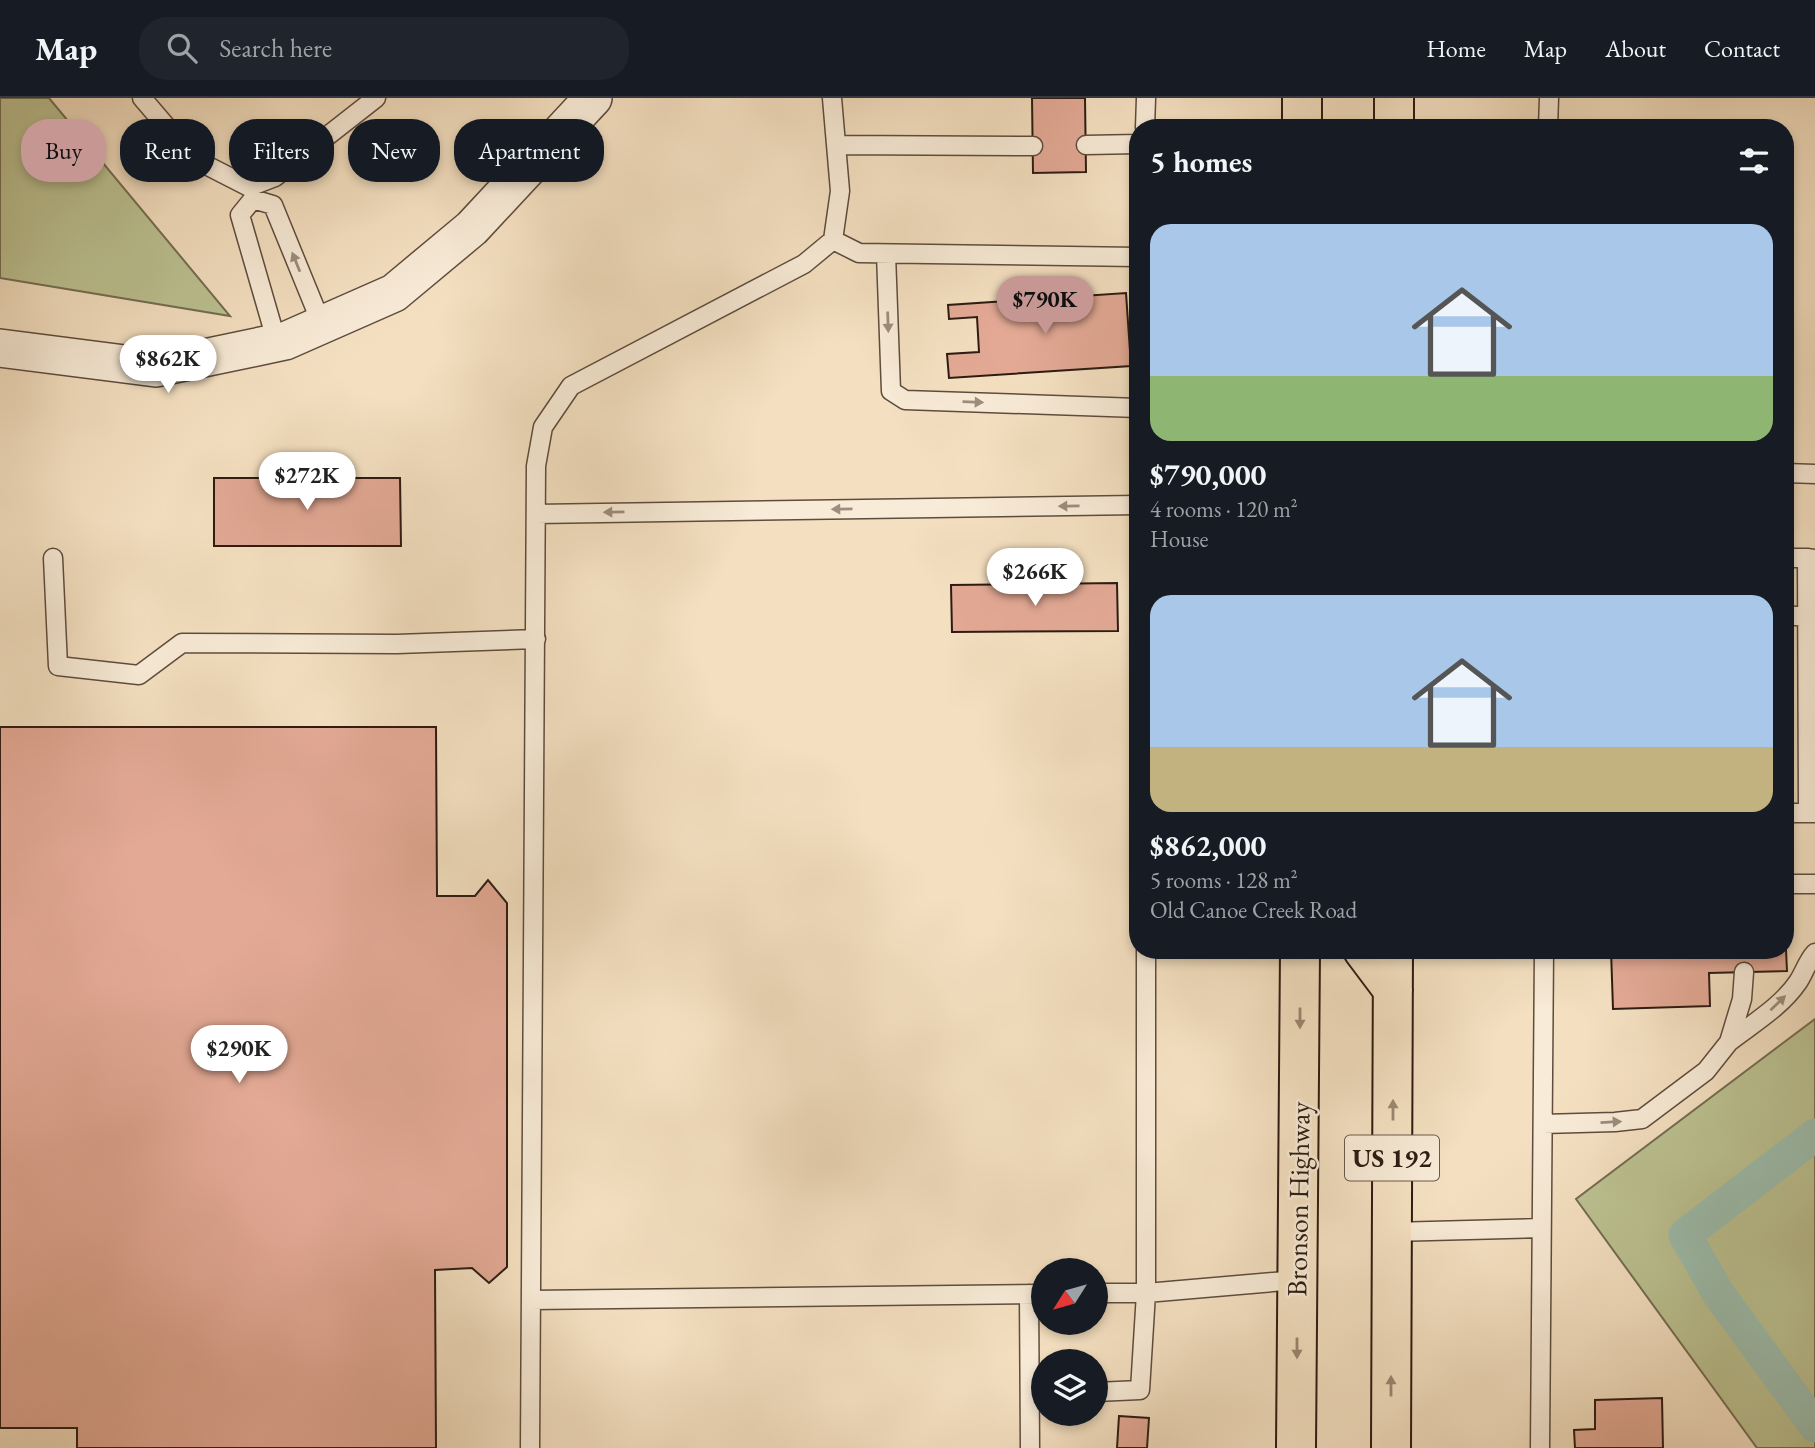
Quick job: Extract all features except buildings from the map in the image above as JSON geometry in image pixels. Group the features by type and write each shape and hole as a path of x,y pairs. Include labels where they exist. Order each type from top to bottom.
{"highway":[{"path":"1302,98 1302,119"},
{"path":"1394,98 1394,119"},
{"name":"Bronson Highway","path":"1296,1448 1300,959"},
{"path":"1370,959 1393,990"},
{"name":"US 192","path":"1391,1448 1393,959"}],"street":[{"path":"0,348 156,368 277,343 322,325 394,293 472,228 593,98"}],"lane":[{"path":"142,98 206,165 273,205 322,325"},
{"path":"277,343 240,215 251,193 376,98"},
{"path":"530,1448 536,466 543,426 571,386 804,264 833,240 840,191 832,98"},
{"path":"1146,98 1146,119"},
{"path":"1548,119 1549,98"},
{"path":"1086,145 1129,144"},
{"path":"836,145 1033,146"},
{"path":"833,240 859,253 1129,257"},
{"path":"886,254 891,391 905,400 1129,408"},
{"path":"1794,473 1815,474"},
{"path":"536,514 1129,505"},
{"path":"53,558 58,666 139,675 182,643 397,644 536,639"},
{"path":"1811,558 1807,617 1811,813"},
{"path":"1794,616 1807,617"},
{"path":"1794,884 1815,884"},
{"path":"1543,1124 1642,1119 1706,1071 1729,1042 1774,1008 1797,983 1815,953"},
{"path":"1108,1392 1140,1391 1146,1293 1146,959"},
{"path":"1540,1448 1544,959"},
{"path":"1729,1042 1742,999 1744,972"},
{"path":"1392,1232 1541,1228"},
{"path":"1108,1293 1146,1293 1297,1280"},
{"path":"531,1300 1031,1294"},
{"path":"1030,1448 1032,1426"}],"green space":[{"path":"0,98 49,98 66,119 21,119 21,182 106,182 106,167 230,316 0,278"},
{"path":"1815,1019 1815,1448 1757,1448 1576,1199"}],"waterway":[{"path":"1815,1135 1685,1235 1718,1293 1815,1426"}]}
